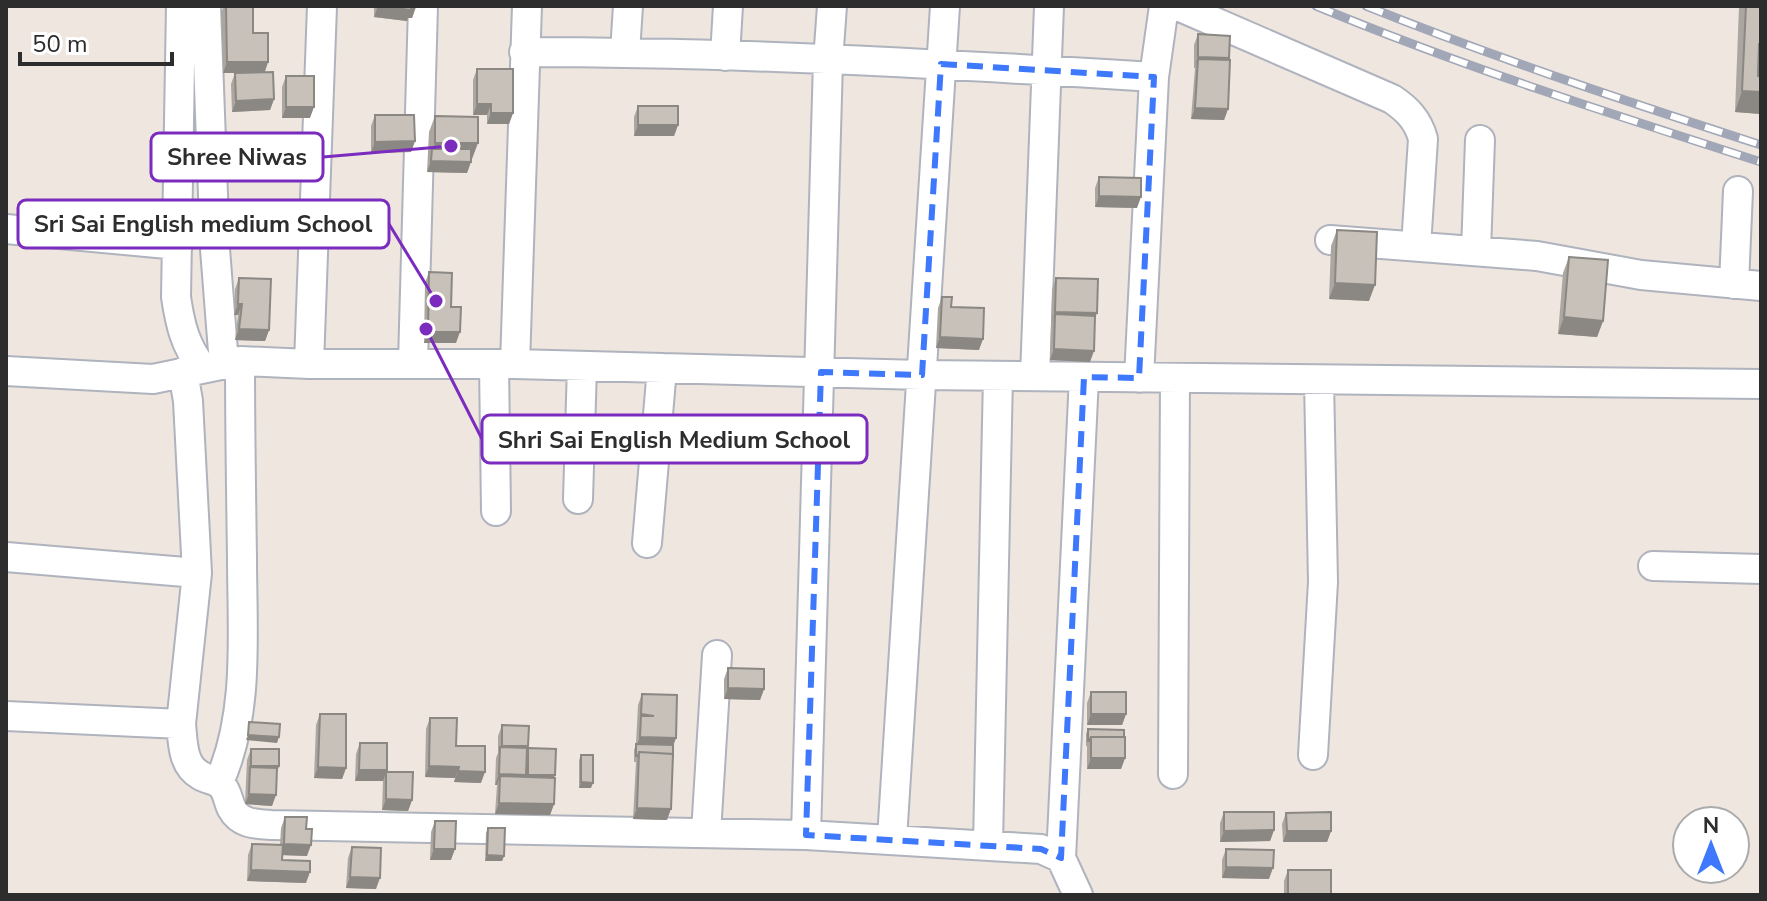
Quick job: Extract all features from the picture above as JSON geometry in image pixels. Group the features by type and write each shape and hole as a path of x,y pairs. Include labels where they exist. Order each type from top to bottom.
{"street":[{"path":"181,6 176,297 191,353 212,366"},
{"path":"206,6 215,249 212,366 241,679 235,735 219,782"},
{"path":"309,364 322,6"},
{"path":"413,362 423,6"},
{"path":"496,511 527,6"},
{"path":"625,52 628,6"},
{"path":"725,56 728,6"},
{"path":"806,835 832,6"},
{"path":"892,839 945,6"},
{"path":"1035,376 1049,6"},
{"path":"1139,378 1154,77 1164,6"},
{"path":"1178,6 1392,99 1404,108 1420,129 1423,139 1416,246"},
{"path":"524,52 625,52 941,64 1154,77"},
{"path":"1476,251 1480,140"},
{"path":"1330,240 1537,256 1641,275 1747,285 1738,191"},
{"path":"6,229 178,245"},
{"path":"6,371 153,379 212,366 413,362 922,375 1761,384"},
{"path":"212,366 188,401 197,573 181,724 186,761 201,776 219,782 225,789 232,810 240,819 254,824 892,839 1041,849 1061,858"},
{"path":"578,499 582,366"},
{"path":"647,543 662,368"},
{"path":"988,845 998,376"},
{"path":"1078,895 1061,858 1084,377"},
{"path":"1173,774 1175,378"},
{"path":"1313,755 1323,582 1319,380"},
{"path":"6,557 197,573"},
{"path":"1653,566 1761,569"},
{"path":"706,833 717,655"},
{"path":"6,716 181,724"}],"highlighted area":[{"path":"941,64 1154,77 1139,378 1084,377 1061,858 1041,849 806,835 821,372 922,375"}],"building":[{"path":"226,6 253,6 253,33 268,33 268,62 227,62"},
{"path":"378,6 416,6 411,10"},
{"path":"1746,6 1761,6 1758,76 1761,77 1761,92 1742,91"},
{"path":"1198,34 1230,36 1229,58 1198,57"},
{"path":"1198,59 1230,60 1228,109 1195,108"},
{"path":"477,69 513,69 513,113 491,113 491,104 477,104"},
{"path":"273,72 274,99 236,101 235,73"},
{"path":"286,76 314,76 314,107 286,107"},
{"path":"638,106 678,106 678,125 638,125"},
{"path":"375,115 414,115 415,141 375,142"},
{"path":"435,116 478,117 478,143 435,143"},
{"path":"432,149 471,149 471,162 431,161"},
{"path":"1099,177 1141,178 1141,197 1099,196"},
{"path":"1337,230 1377,232 1375,285 1335,283"},
{"path":"1569,257 1608,260 1603,321 1564,317"},
{"path":"429,272 452,273 451,307 461,307 460,332 428,332"},
{"path":"239,278 271,279 269,330 239,329 242,304 238,304"},
{"path":"1056,278 1098,279 1097,313 1055,312"},
{"path":"942,297 952,297 951,307 984,308 983,339 940,337"},
{"path":"1055,314 1095,316 1094,351 1054,349"},
{"path":"728,668 764,669 764,689 728,688"},
{"path":"1091,692 1126,692 1126,714 1091,714"},
{"path":"642,694 677,695 676,738 640,737 641,716 654,716 641,714"},
{"path":"320,714 346,714 346,768 318,767"},
{"path":"430,718 457,718 456,746 485,746 485,772 429,766"},
{"path":"249,722 280,724 279,737 248,735"},
{"path":"502,725 529,726 528,746 502,746"},
{"path":"1088,729 1124,730 1124,737 1091,737 1088,741"},
{"path":"1091,737 1125,737 1125,758 1091,758"},
{"path":"360,743 387,743 387,770 359,770"},
{"path":"636,744 673,745 673,754 639,752 636,756"},
{"path":"500,747 527,748 526,775 499,774"},
{"path":"528,748 556,749 555,775 528,775"},
{"path":"251,749 279,749 279,766 251,766"},
{"path":"639,752 673,754 671,809 637,808"},
{"path":"581,755 593,755 593,783 581,782"},
{"path":"250,767 277,768 276,795 249,794"},
{"path":"386,772 413,772 412,800 386,799"},
{"path":"500,776 555,778 554,804 499,803"},
{"path":"1224,812 1274,812 1274,830 1224,831"},
{"path":"1331,812 1331,831 1287,831 1286,813"},
{"path":"285,817 307,817 306,829 312,829 311,845 284,844"},
{"path":"435,821 456,821 455,849 434,849"},
{"path":"488,828 505,828 504,856 487,855"},
{"path":"252,844 283,845 282,860 310,861 310,872 251,870"},
{"path":"352,847 381,848 380,878 350,877"},
{"path":"1226,849 1274,850 1273,868 1226,867"},
{"path":"1288,870 1331,870 1331,895 1288,895"}],"railway":[{"path":"1316,6 1481,69 1761,162"},
{"path":"1366,6 1562,79 1761,145"}],"place":[{"name":"Shree Niwas","path":"451,146"},
{"name":"Sri Sai English medium School","path":"436,301"},
{"name":"Shri Sai English Medium School","path":"426,329"}]}
